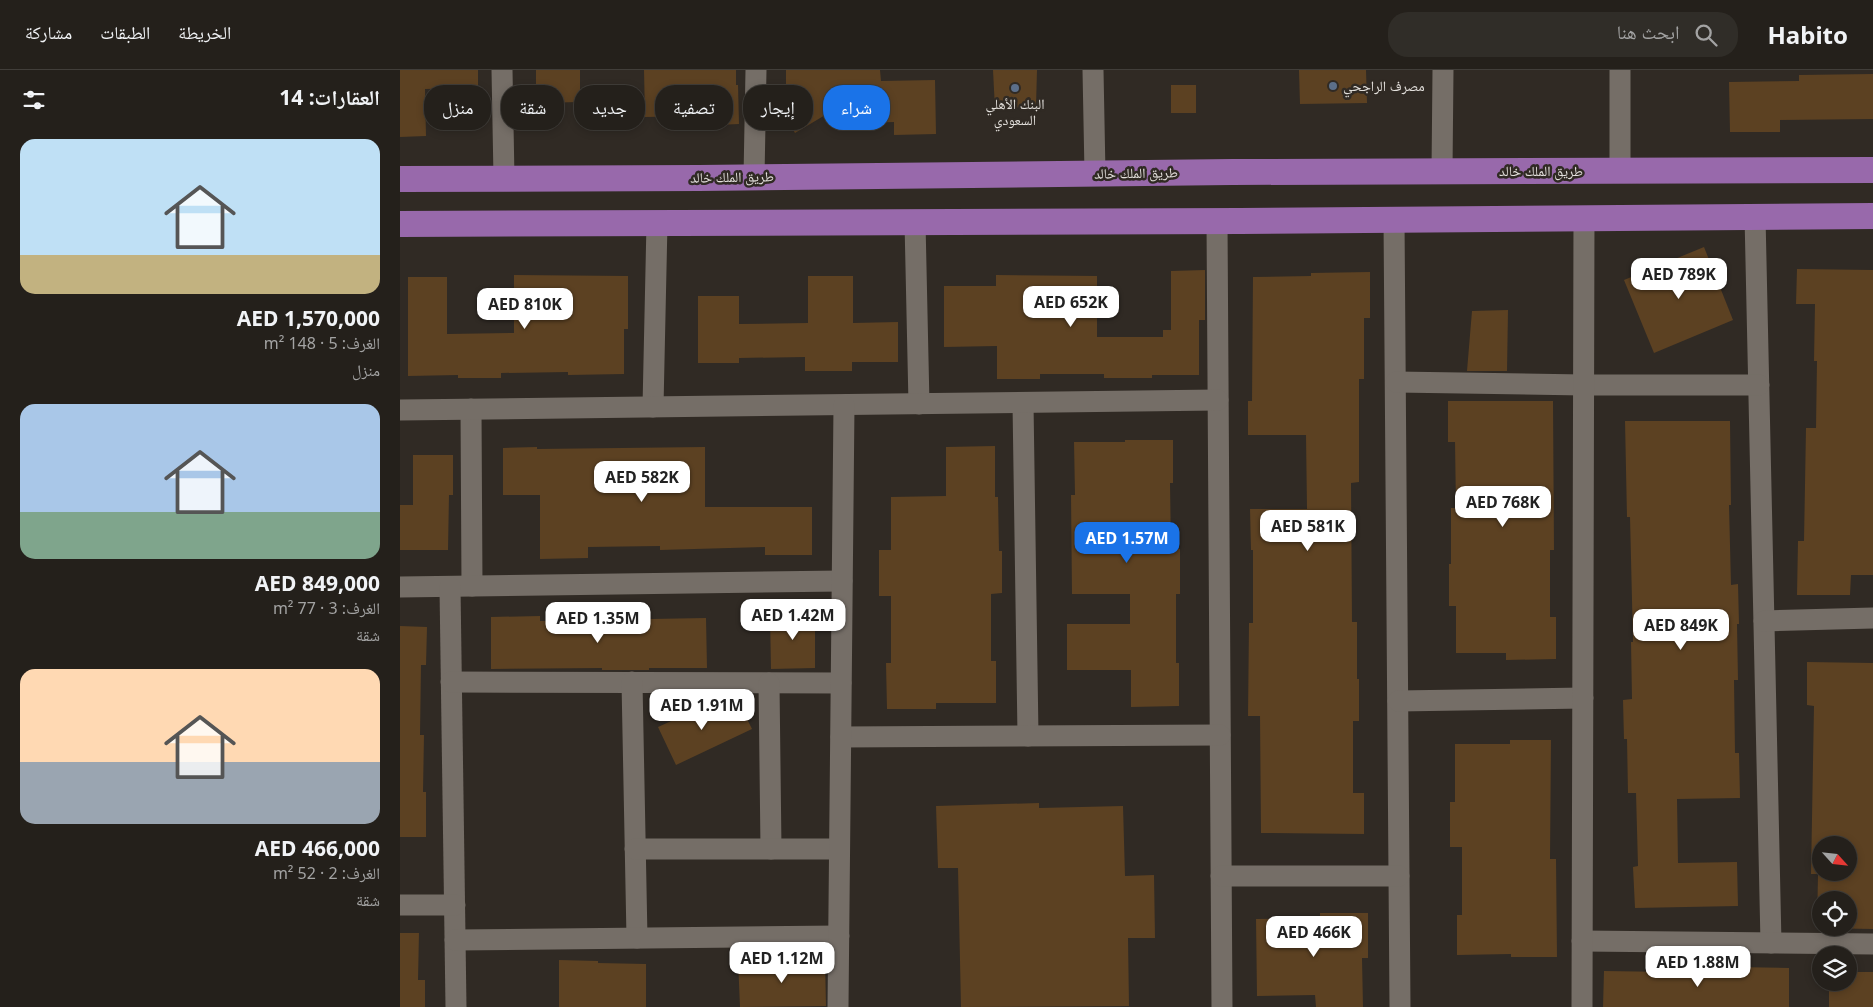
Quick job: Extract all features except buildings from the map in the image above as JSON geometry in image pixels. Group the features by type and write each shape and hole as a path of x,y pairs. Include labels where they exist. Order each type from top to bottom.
{"main road":[{"name":"طريق الملك خالد","path":"400,179 1095,173 1873,170"},
{"path":"400,224 1873,216"}],"street":[{"path":"502,70 504,178"},
{"path":"754,177 756,70"},
{"path":"1093,70 1095,173"},
{"path":"1442,171 1443,70"},
{"path":"1620,70 1620,170"},
{"path":"1755,216 1771,943"},
{"path":"1582,1007 1584,218"},
{"path":"1394,219 1400,1007"},
{"path":"1217,221 1222,1007"},
{"path":"915,222 919,404"},
{"path":"653,407 656,223"},
{"path":"1396,382 1584,385 1759,384"},
{"path":"400,410 1218,400"},
{"path":"1023,403 1028,736"},
{"path":"838,1007 844,405"},
{"path":"471,409 472,586"},
{"path":"400,587 842,581"},
{"path":"450,586 456,1007"},
{"path":"1764,620 1873,618"},
{"path":"451,682 841,683"},
{"path":"632,682 636,938"},
{"path":"769,683 771,849"},
{"path":"1398,702 1583,698"},
{"path":"841,736 1220,734"},
{"path":"635,849 840,849"},
{"path":"1221,876 1399,876"},
{"path":"400,905 455,905"},
{"path":"455,940 839,936"},
{"path":"1582,942 1873,944"}],"place":[{"name":"مصرف الراجحي","path":"1333,86"},
{"name":"البنك الأهلي السعودي","path":"1015,88"}]}
